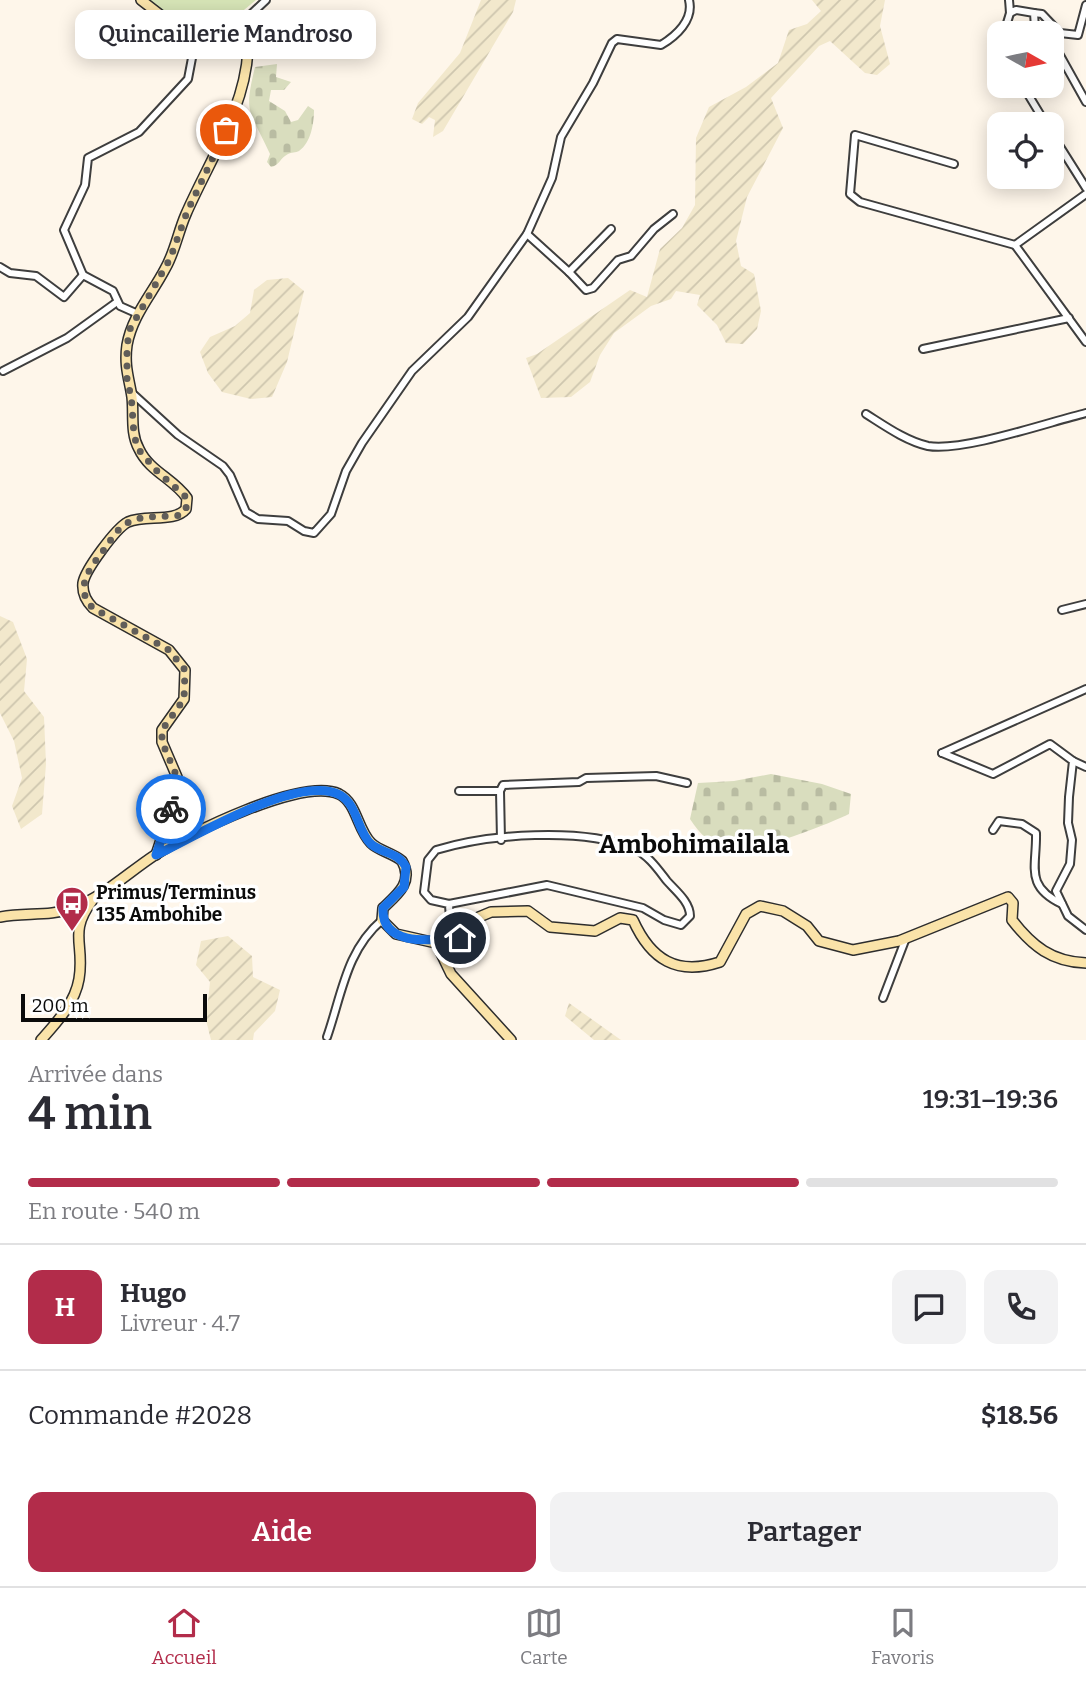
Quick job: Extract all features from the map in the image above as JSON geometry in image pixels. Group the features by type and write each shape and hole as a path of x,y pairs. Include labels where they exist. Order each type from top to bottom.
{"street":[{"path":"141,0 179,31 196,37 240,38 248,50 237,102 187,212 170,259 138,314 127,346 127,386 131,393 178,435 223,466 230,475 246,512 258,519 288,522 314,533 331,514 346,471 362,443 412,371 468,317 527,234 552,178 561,137 593,83 611,43 617,39 660,45 680,32 690,9 689,0"},
{"path":"227,37 266,0"},
{"path":"1008,21 1009,0"},
{"path":"1010,13 1016,10 1042,14 1060,33 1078,35 1086,5"},
{"path":"1034,13 1035,21"},
{"path":"138,314 117,302 113,291 83,275 64,230 85,185 88,158 139,132 188,79 196,37"},
{"path":"1064,63 1086,102"},
{"path":"954,164 855,135 850,194 860,202 1015,245 1086,342"},
{"path":"1064,153 1086,188"},
{"path":"1015,245 1086,194"},
{"path":"527,234 586,290 593,288 618,260 631,256 654,229 673,215"},
{"path":"569,272 611,229"},
{"path":"0,267 10,273 36,276 64,297 83,275"},
{"path":"3,371 67,338 117,302"},
{"path":"923,349 1069,318"},
{"path":"131,393 134,435 138,449 157,471 181,490 187,505 181,515 136,519 120,528 87,573 83,591 88,603 100,613 169,650 185,670 184,699 162,730 162,742 177,777 175,799 156,855"},
{"path":"866,414 891,430 929,446 971,442 1086,413"},
{"path":"1062,610 1086,604"},
{"path":"1086,689 942,752 993,774 1050,744 1086,767"},
{"path":"1073,761 1069,797 1072,840 1070,864 1056,891 1068,916 1086,930"},
{"path":"501,840 500,791 503,785 579,782 586,778 656,776 687,783"},
{"path":"0,917 55,913 95,896 156,855 227,818 288,796 314,790 339,794 349,802 372,845 394,855 406,867 404,887 383,908 382,920 370,931 351,957 327,1037"},
{"path":"459,791 500,791"},
{"path":"993,830 999,821 1022,824 1036,833 1033,866 1037,885 1050,899 1062,904"},
{"path":"570,834 635,849 652,861 680,895 690,909 690,916 681,925 664,920 643,908 547,885 449,904 431,900 424,892 428,860 436,850 501,840 570,834"},
{"path":"41,1040 75,994 80,970 77,925 95,896"},
{"path":"382,920 396,934 438,941 460,938 479,917 491,912 528,911 550,927 595,931 608,922 627,918 633,920 647,947 684,968 699,969 720,962 746,914 760,906 783,911 807,926 819,941 833,947 853,950 906,938 1008,897 1013,902 1012,920 1038,949 1073,962 1086,963"},
{"path":"438,941 450,921 449,904"},
{"path":"883,998 906,938"},
{"path":"438,941 451,974 511,1040"}],"shaded area":[{"path":"481,0 516,0 513,12 443,131 433,137 435,120 429,117 422,124 412,119 418,103 460,53"},
{"path":"812,0 885,0 880,26 890,64 877,75 865,73 830,41 819,46 771,98 783,128 747,197 736,241 741,266 754,274 761,311 757,329 743,344 726,343 717,325 697,305 700,295 676,291 671,299 651,306 614,333 600,355 590,382 571,397 541,398 526,358 537,354 630,290 647,297 660,249 682,228 695,205 696,138 709,107 746,87 778,63 789,30 807,24 821,11"},
{"path":"288,278 304,291 287,362 272,397 251,399 222,392 208,373 200,352 210,337 235,326 250,313 254,290 267,280"},
{"path":"0,616 13,622 27,659 24,691 44,717 46,764 42,814 21,829 12,806 22,778 14,741 0,713"},
{"path":"228,936 252,956 253,977 280,990 275,1011 254,1033 253,1040 211,1040 206,1020 210,982 196,965 201,941"},
{"path":"569,1003 621,1040 594,1040 565,1016"}],"green space":[{"path":"147,0 256,0 215,34 195,31 178,24"},
{"path":"277,64 276,77 291,82 284,90 271,90 269,101 285,111 291,122 298,120 308,106 314,110 314,115 311,132 303,147 271,167 267,162 270,154 250,112 249,95 255,67"},
{"path":"771,774 822,784 851,794 849,814 788,838 739,850 711,842 690,819 698,783 734,781"}],"way so far":[{"path":"171,809 177,777 175,765 161,736 168,720 184,699 185,670 178,657 169,650 93,608 85,597 83,584 92,565 125,524 146,517 177,516 186,509 187,498 181,490 157,471 138,449 134,435 131,393 127,386 127,346 130,329 170,259 187,212 226,130"}],"place":[{"name":"Quincaillerie Mandroso","path":"226,130"},
{"name":"Primus/Terminus 135 Ambohibe","path":"72,933"}],"district":[{"name":"Ambohimailala","path":"694,844"}],"route":[{"path":"171,809 158,842 156,855 227,818 298,793 314,790 339,794 349,802 372,845 394,855 406,867 404,887 383,908 382,920 389,929 396,934 436,943 460,938"}]}
